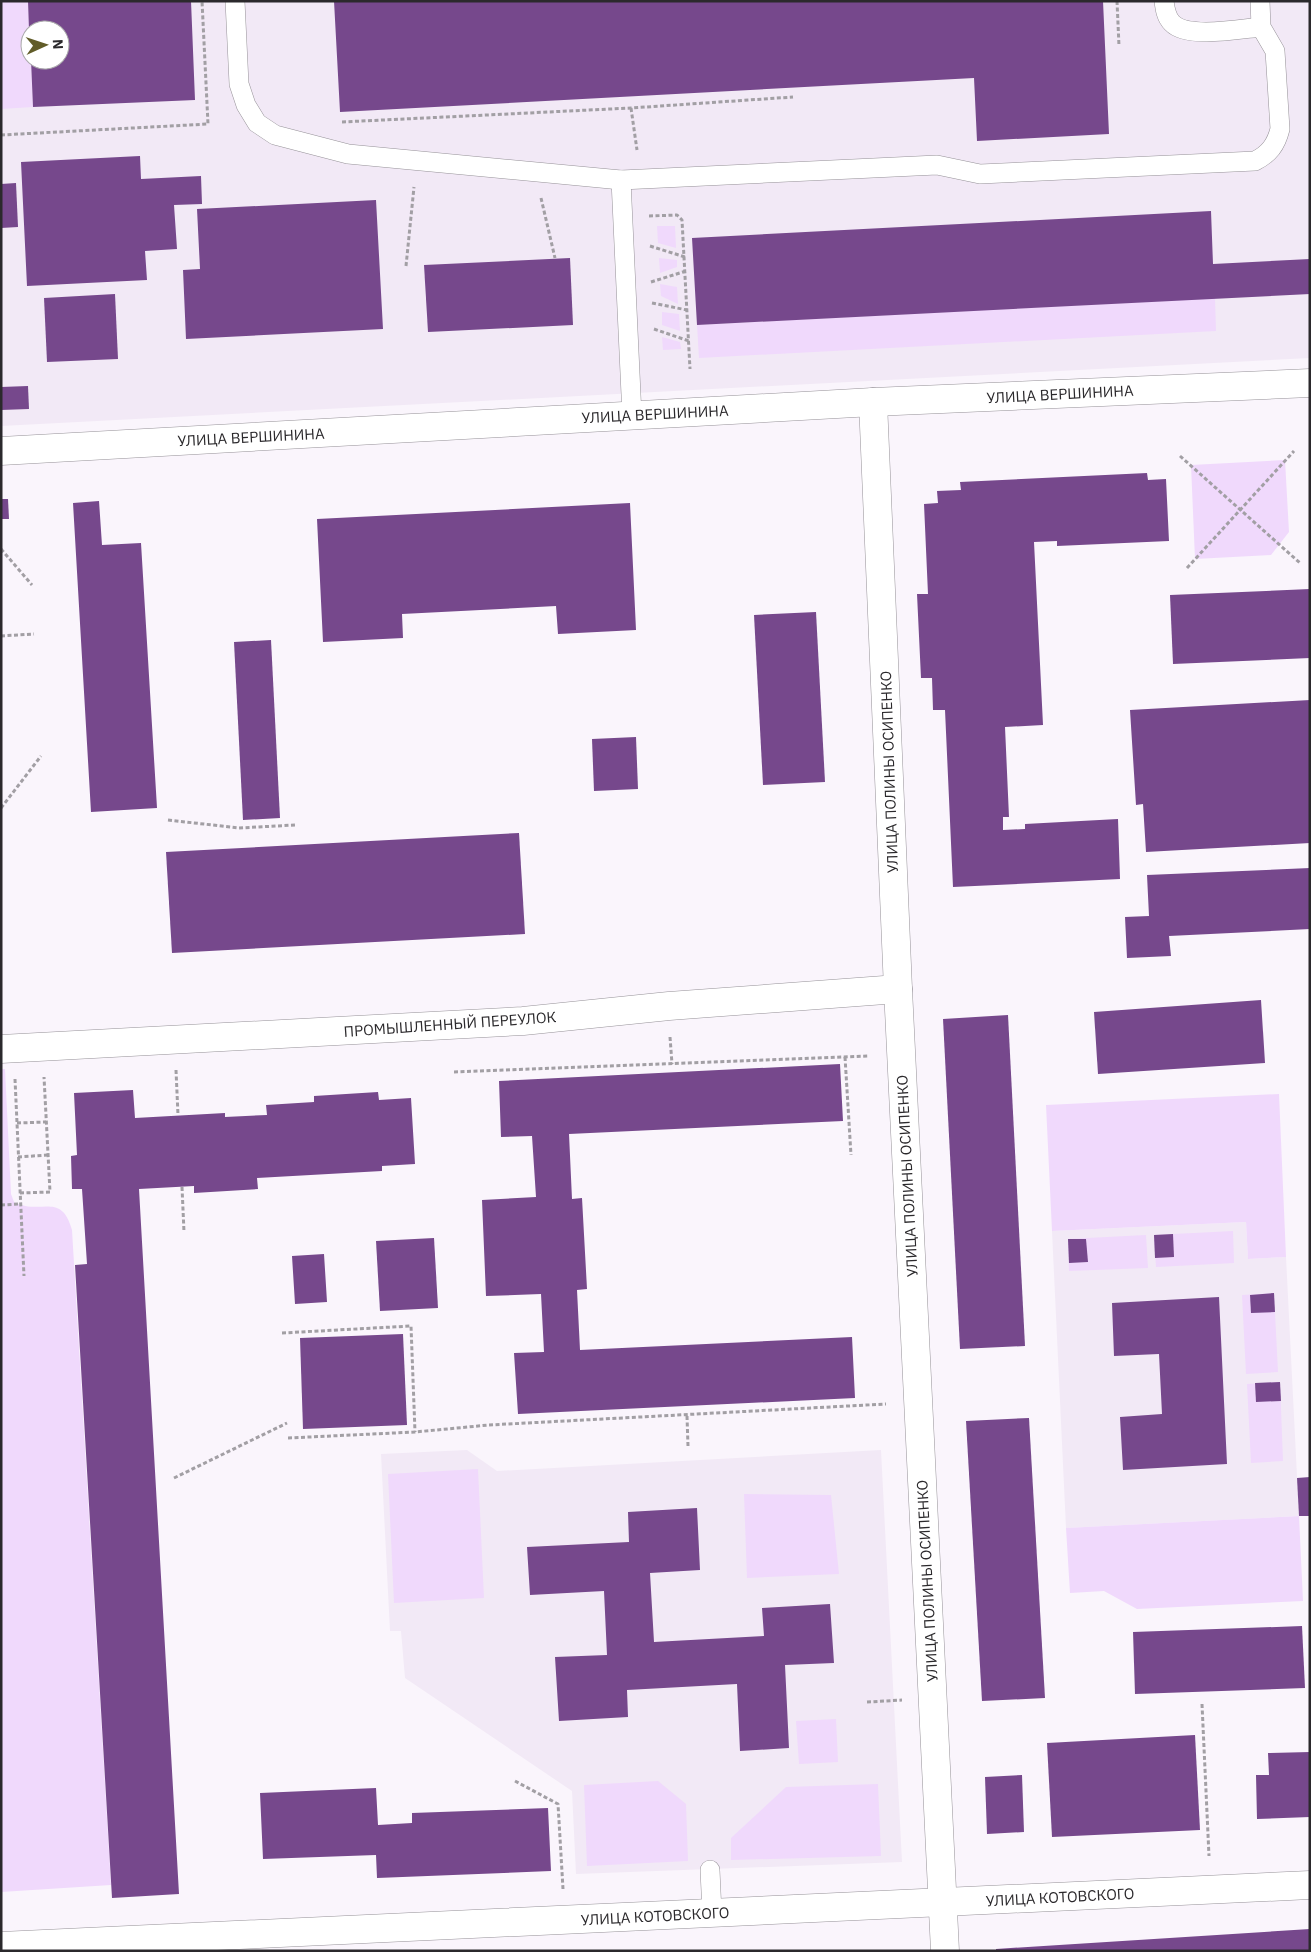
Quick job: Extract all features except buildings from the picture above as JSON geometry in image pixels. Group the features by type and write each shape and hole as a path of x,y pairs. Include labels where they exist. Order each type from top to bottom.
{"street":[{"name":"УЛИЦА ВЕРШИНИНА","path":"1,451 873,402 1310,383"},
{"name":"УЛИЦА ПОЛИНЫ ОСИПЕНКО","path":"873,402 898,989 944,1951"},
{"name":"ПРОМЫШЛЕННЫЙ ПЕРЕУЛОК","path":"7,1049 523,1021 669,1006 898,989"},
{"name":"УЛИЦА КОТОВСКОГО","path":"1,1946 1310,1885"}],"lane":[{"path":"235,1 239,84 246,105 257,123 275,135 348,154 622,180 938,165 980,174 1254,161 1272,149 1280,129 1275,51 1261,27 1260,1"},
{"path":"1164,1 1165,12 1172,24 1184,30 1200,32 1261,27"},
{"path":"622,180 632,416"},
{"path":"710,1870 712,1913"}],"path":[{"path":"1,135 208,124 202,1"},
{"path":"1117,1 1119,46"},
{"path":"342,122 631,108 793,97"},
{"path":"631,108 637,150"},
{"path":"534,172 555,258"},
{"path":"406,266 413,193"},
{"path":"648,216 677,215 683,223 690,369"},
{"path":"650,246 685,257"},
{"path":"651,282 686,271"},
{"path":"652,303 687,310"},
{"path":"653,329 689,341"},
{"path":"1187,568 1294,451"},
{"path":"1180,456 1300,563"},
{"path":"1,550 32,584"},
{"path":"1,636 34,634"},
{"path":"1,808 41,756"},
{"path":"168,820 239,828 295,825"},
{"path":"175,1040 178,1116"},
{"path":"20,1193 50,1192 42,1047"},
{"path":"7,1049 16,1123 24,1276"},
{"path":"454,1072 868,1056"},
{"path":"845,1057 851,1155"},
{"path":"16,1123 46,1122"},
{"path":"18,1157 48,1156"},
{"path":"182,1187 184,1232"},
{"path":"1,1205 20,1204"},
{"path":"282,1332 411,1326 415,1432"},
{"path":"288,1438 415,1432 489,1425 886,1404"},
{"path":"687,1416 688,1446"},
{"path":"174,1478 288,1423"},
{"path":"867,1702 902,1700"},
{"path":"1202,1704 1209,1856"},
{"path":"515,1781 558,1804 564,1920"}],"shaded area":[{"path":"1,1 1310,1 1310,358 1,426"},
{"path":"1,1 28,1 29,20 20,20 20,70 31,70 33,107 1,109"},
{"path":"657,226 675,226 676,248 658,243"},
{"path":"659,258 677,260 677,267 660,273"},
{"path":"660,284 677,287 678,304 661,296"},
{"path":"1215,298 1216,331 699,358 697,325"},
{"path":"662,312 679,314 680,331 662,325"},
{"path":"662,337 680,342 681,349 663,350"},
{"path":"1285,460 1289,532 1271,555 1195,559 1191,465"},
{"path":"1,1069 5,1069 11,1194 14,1202 24,1206 56,1208 62,1211 72,1230 111,1885 1,1892"},
{"path":"1279,1094 1286,1257 1248,1259 1246,1222 1052,1231 1046,1105"},
{"path":"1246,1222 1248,1259 1286,1257 1299,1516 1066,1528 1052,1231"},
{"path":"1233,1231 1234,1263 1156,1267 1154,1235"},
{"path":"1146,1235 1148,1268 1069,1271 1068,1239"},
{"path":"1274,1293 1278,1372 1246,1374 1242,1295"},
{"path":"1280,1382 1283,1461 1251,1463 1247,1384"},
{"path":"467,1450 497,1471 881,1450 902,1862 576,1874 572,1791 405,1678 401,1631 390,1631 381,1454"},
{"path":"478,1469 484,1598 394,1603 388,1474"},
{"path":"744,1494 831,1495 839,1574 747,1578"},
{"path":"1299,1516 1303,1601 1137,1609 1104,1591 1070,1593 1066,1528"},
{"path":"836,1719 838,1762 799,1764 796,1721"},
{"path":"658,1781 686,1804 688,1861 587,1866 584,1785"},
{"path":"878,1784 881,1856 731,1860 731,1838 786,1787"}]}
